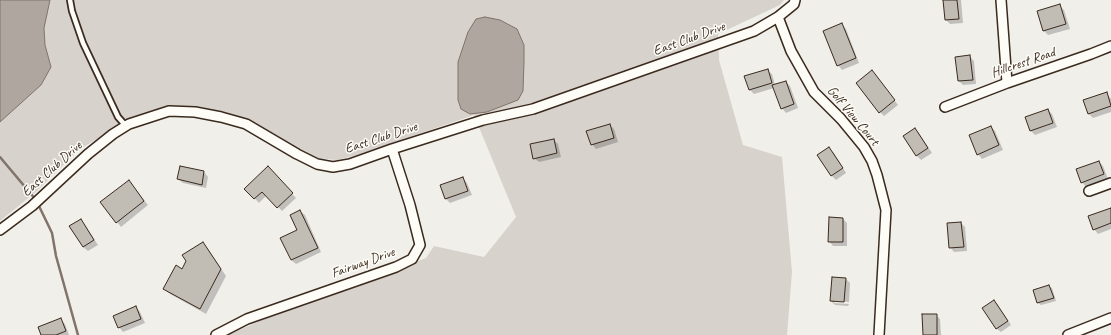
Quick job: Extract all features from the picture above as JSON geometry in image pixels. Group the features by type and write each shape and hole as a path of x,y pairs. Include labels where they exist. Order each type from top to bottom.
{"street":[{"name":"East Club Drive","path":"0,230 32,206 88,154 113,134 129,124 169,111 195,112 246,124 317,164 333,167 350,164 483,120 533,109 754,30 778,17 794,4 795,0"},
{"path":"1001,0 1007,83"},
{"name":"Golf View Court","path":"778,17 791,50 814,92 841,119 864,147 872,161 877,175 886,210 879,335"},
{"name":"Hillcrest Road","path":"945,107 1111,46"},
{"name":"Fairway Drive","path":"216,335 247,319 396,267 412,259 420,245 410,205 392,149"},
{"path":"1089,191 1111,183"},
{"path":"1068,335 1111,318"}],"lane":[{"path":"70,0 72,11 83,43 118,117 126,126"}],"shaded area":[{"path":"0,0 784,0 780,5 718,34 719,60 743,145 782,157 792,272 787,335 228,335 273,315 426,258 434,246 484,257 516,217 474,115 357,155 337,160 316,158 246,119 201,107 166,106 126,122 80,149 37,191 0,221"},
{"path":"0,0 50,0 44,28 45,45 51,67 41,85 0,122"},
{"path":"485,17 500,20 517,29 524,45 523,91 518,100 487,112 470,114 461,109 458,100 458,62 468,32 476,19"}],"building":[{"path":"943,0 957,0 959,19 945,20"},
{"path":"1060,4 1066,24 1043,31 1037,11"},
{"path":"842,23 856,58 837,66 823,31"},
{"path":"970,55 973,80 958,81 955,57"},
{"path":"768,69 772,83 749,90 744,76"},
{"path":"872,70 895,100 879,113 856,83"},
{"path":"786,81 794,104 781,109 772,85"},
{"path":"1107,92 1111,106 1088,114 1083,100"},
{"path":"1048,109 1053,123 1030,131 1025,117"},
{"path":"610,124 614,138 591,145 586,131"},
{"path":"991,126 999,145 977,155 969,135"},
{"path":"915,128 928,148 916,156 903,136"},
{"path":"554,139 557,153 533,159 530,144"},
{"path":"829,147 843,168 831,176 817,155"},
{"path":"1099,161 1104,174 1081,183 1076,169"},
{"path":"180,166 204,171 202,185 177,179"},
{"path":"268,166 293,193 277,208 262,192 254,199 244,189"},
{"path":"463,177 468,191 445,199 440,185"},
{"path":"129,180 144,201 116,223 100,202"},
{"path":"1111,208 1111,223 1093,230 1088,216"},
{"path":"300,210 318,248 291,260 280,238 297,230 290,215"},
{"path":"829,217 843,218 843,242 828,242"},
{"path":"81,219 94,240 83,247 69,226"},
{"path":"961,222 964,247 949,248 947,223"},
{"path":"203,242 221,269 200,309 163,289 176,265 182,269 186,261 182,255"},
{"path":"832,277 846,278 844,302 830,301"},
{"path":"1049,285 1054,298 1037,303 1033,290"},
{"path":"994,300 1008,321 996,329 982,308"},
{"path":"136,306 141,319 118,328 113,316"},
{"path":"922,314 937,314 937,335 923,335"},
{"path":"61,318 66,331 56,335 41,335 38,327"}],"waterway":[{"path":"0,157 36,200"},
{"path":"38,204 52,233 56,256 78,335"}]}
